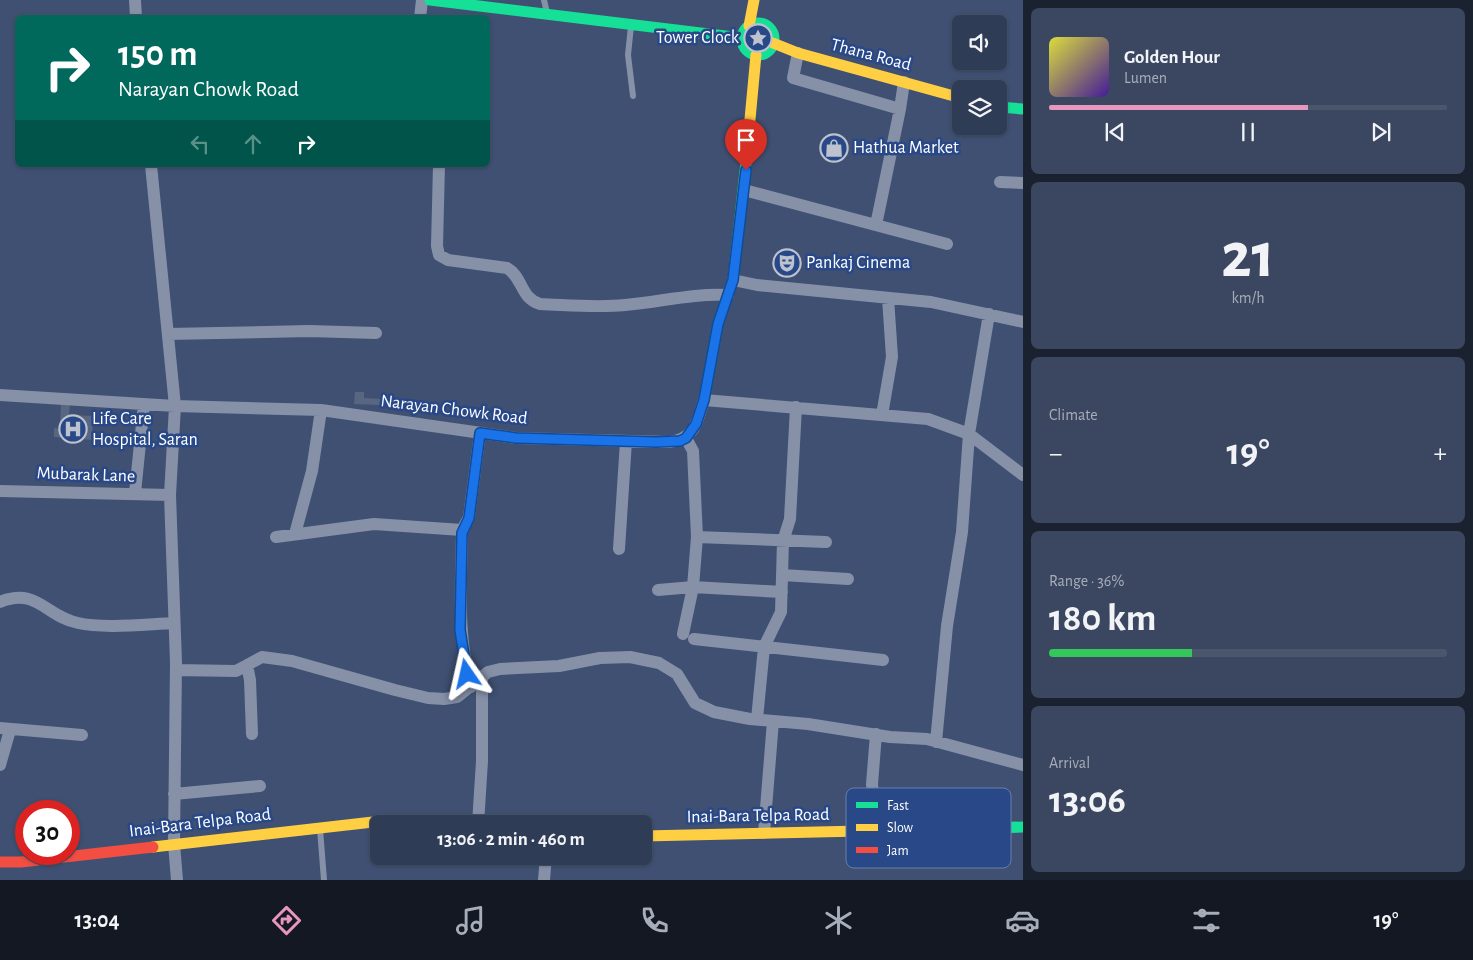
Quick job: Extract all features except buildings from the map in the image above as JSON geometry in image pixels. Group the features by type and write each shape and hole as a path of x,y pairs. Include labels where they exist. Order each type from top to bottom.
{"street":[{"path":"135,0 136,15"},
{"path":"420,15 422,0"},
{"path":"430,0 742,38"},
{"path":"742,38 749,26 754,0"},
{"path":"764,25 765,8"},
{"path":"742,38 747,51 756,55 769,51 773,43 772,32 764,25 754,24 749,26"},
{"name":"Thana Road","path":"773,43 798,53 952,95"},
{"path":"798,53 794,78 900,109"},
{"path":"756,55 744,190 733,280 718,324 704,400 696,424 686,438 693,451 697,537 688,636 764,647 883,660"},
{"path":"876,225 904,82"},
{"path":"1007,108 1023,109"},
{"path":"151,167 175,406 170,495 176,670 174,844 177,880"},
{"path":"438,167 437,246 439,255 448,260 507,268 513,272 525,296 532,302 540,304 615,306 697,294 728,295"},
{"path":"1000,182 1023,183"},
{"path":"744,190 947,244"},
{"path":"733,280 931,302 1023,322"},
{"path":"882,415 892,357 888,298"},
{"path":"936,742 948,626 962,532 969,434 989,314"},
{"path":"168,334 300,331 376,333"},
{"name":"Narayan Chowk Road","path":"0,395 175,406 321,410 516,438 670,442 686,438"},
{"path":"704,400 928,419 969,434 1023,475"},
{"path":"135,493 144,404"},
{"path":"757,720 764,647 768,636 777,624 781,612 783,541 790,519 796,408"},
{"path":"295,534 312,471 321,410"},
{"path":"471,688 464,660 460,630 462,533 469,518 480,433"},
{"path":"620,549 626,441"},
{"name":"Mubarak Lane","path":"0,491 170,495"},
{"path":"276,537 374,524 453,531 464,528"},
{"path":"697,537 826,542"},
{"path":"782,575 848,579"},
{"path":"658,590 693,587 782,592"},
{"path":"0,602 16,597 31,598 62,618 88,625 174,623"},
{"path":"176,670 236,671 262,657 292,660 428,698 457,697 471,688 488,672 500,669 558,666 600,658 630,657 659,663 677,674 696,703 702,708 757,720 936,742 1023,765"},
{"path":"246,665 250,680 252,734"},
{"path":"479,815 482,761 482,678"},
{"path":"764,833 773,721"},
{"path":"0,765 5,729 82,735"},
{"path":"872,788 876,734"},
{"path":"174,794 260,786"},
{"name":"Inai-Bara Telpa Road","path":"0,862 22,862 370,822"},
{"name":"Inai-Bara Telpa Road","path":"652,836 846,831"},
{"path":"544,880 545,865"}],"lane":[{"path":"544,0 547,14"},
{"path":"632,25 628,55 633,96"},
{"path":"320,827 324,880"}],"traffic: fast":[{"path":"430,0 742,38"},
{"path":"758,23 769,28 774,39 769,50 758,55 747,50 742,39 747,28 758,23"},
{"path":"1007,108 1023,109"},
{"path":"704,400 718,324 733,280 746,162"},
{"path":"1011,827 1023,827"}],"traffic: slow":[{"path":"749,26 754,0"},
{"path":"773,43 798,53 952,96"},
{"path":"746,162 756,55"},
{"path":"153,847 370,822"},
{"path":"652,836 846,831"}],"traffic: jam":[{"path":"0,862 21,862 153,847"}],"place":[{"name":"Tower Clock","path":"758,38"},
{"name":"Hathua Market","path":"834,148"},
{"name":"Pankaj Cinema","path":"787,263"},
{"name":"Life Care Hospital, Saran","path":"73,429"}],"route":[{"path":"467,674 460,630 462,533 469,518 480,433 516,438 656,442 680,441 686,438 696,424 704,400 718,324 733,280 746,170"}]}
